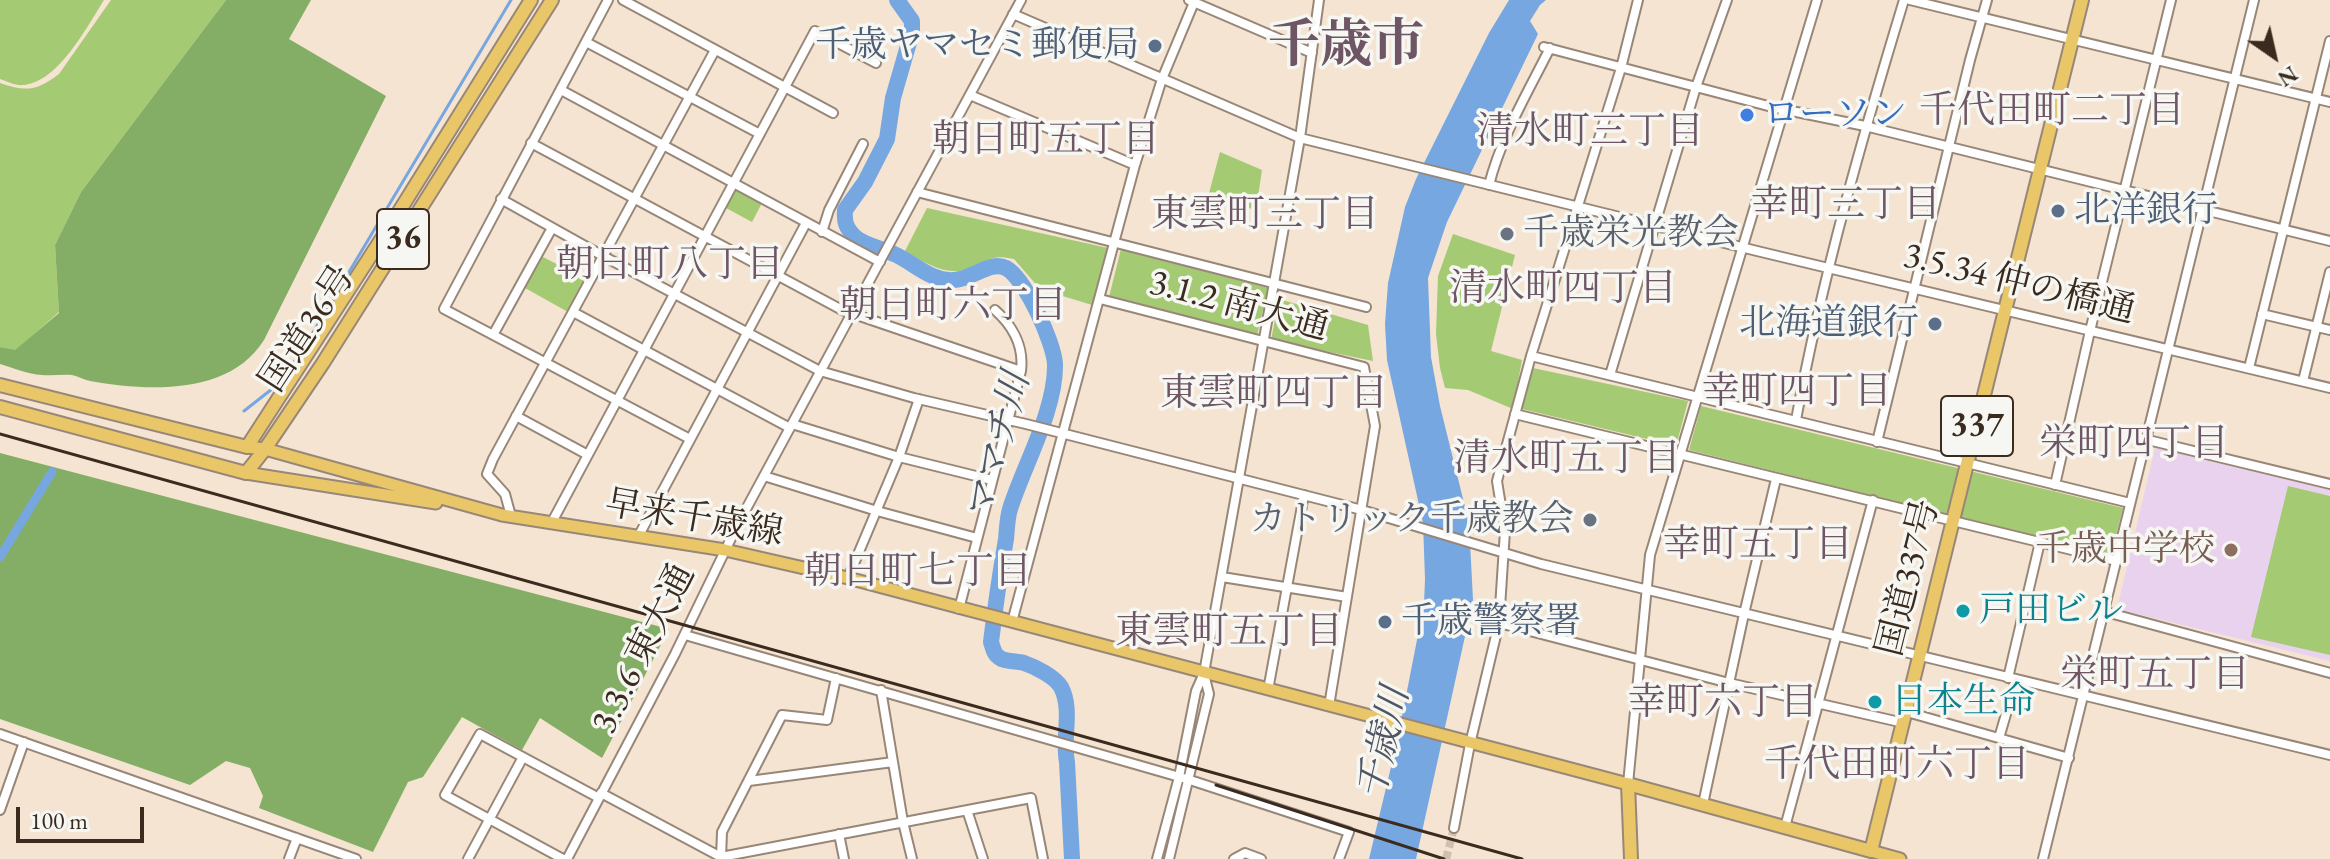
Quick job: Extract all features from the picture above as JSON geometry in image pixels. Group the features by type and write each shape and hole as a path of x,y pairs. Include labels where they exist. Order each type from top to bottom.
{"highway":[{"name":"国道36号","path":"247,447 531,0"},
{"name":"国道36号","path":"246,473 411,228 552,0"},
{"name":"国道337号","path":"1877,855 1905,718 2082,0"},
{"path":"0,385 247,447 246,473 0,407"},
{"path":"1631,859 1628,784 1877,855"}],"main road":[{"name":"早来千歳線","path":"247,447 265,449 492,512"},
{"name":"早来千歳線","path":"246,473 725,550 848,578 1628,784"},
{"path":"1877,855 1900,859"}],"street":[{"path":"608,0 444,309 690,439"},
{"path":"623,0 833,113"},
{"path":"1162,859 1222,577 1300,138 1319,0"},
{"path":"1454,828 1466,743 1499,623 1505,531 1497,481 1531,356 1621,68 1638,0"},
{"path":"1610,375 1696,87 1727,0"},
{"path":"1628,784 1650,555 1817,0"},
{"path":"1796,420 1829,268 1865,126 1907,0 2330,102"},
{"path":"1877,442 1987,0"},
{"path":"2055,485 2171,0"},
{"path":"2043,859 2254,0"},
{"name":"3.3.6 東大通","path":"565,859 685,635 764,476 1018,1"},
{"path":"1010,621 1064,434 1135,165 1162,79 1193,1 1312,53"},
{"name":"3.5.34 仲の橋通","path":"1013,14 1300,138 2330,388"},
{"path":"552,522 815,31 876,63"},
{"path":"2249,368 2330,41"},
{"path":"586,42 760,134"},
{"path":"1484,184 1547,48 1784,109 1865,126 2330,241"},
{"path":"511,516 505,494 487,474 715,50"},
{"path":"561,90 822,232 882,258"},
{"path":"970,95 1135,165"},
{"path":"531,143 778,277 853,312 1021,371"},
{"path":"822,232 829,210 863,144"},
{"name":"3.1.2 南大通","path":"917,192 1274,286 1366,307"},
{"path":"501,199 820,371 919,399 1411,523 1503,553 1836,637 2330,755"},
{"path":"638,537 806,223"},
{"path":"493,335 552,228"},
{"path":"2303,381 2329,279"},
{"name":"3.1.2 南大通","path":"1100,299 1364,367 1375,426 1362,510"},
{"path":"959,609 1023,358 1008,322 995,310"},
{"path":"573,312 791,426 992,480"},
{"path":"2262,314 2330,330"},
{"path":"1531,356 2130,503"},
{"path":"848,578 899,457 919,399"},
{"path":"1515,414 2117,561"},
{"path":"516,416 588,455"},
{"path":"2148,440 2330,484"},
{"path":"764,476 977,538"},
{"path":"1703,804 1776,479"},
{"path":"1268,690 1304,495"},
{"path":"1785,827 1873,500"},
{"path":"1329,706 1362,510"},
{"path":"1999,738 2040,542"},
{"path":"1222,577 1347,597"},
{"path":"2106,612 2330,673"},
{"path":"1499,623 1729,683 1999,738 2069,758"},
{"path":"685,635 1070,744 1349,832 1339,859"},
{"path":"1162,859 1190,780 1209,694 1204,673"},
{"path":"721,858 722,832 782,715 827,720 836,678"},
{"path":"881,690 912,859"},
{"path":"0,734 356,859"},
{"path":"565,859 488,821 445,795 480,734 721,858 1031,798 1043,859"},
{"path":"0,810 24,742"},
{"path":"468,859 523,757"},
{"path":"749,781 893,762"},
{"path":"967,810 983,859"},
{"path":"839,834 844,859"},
{"path":"289,859 297,838"},
{"path":"777,846 779,859"},
{"path":"1234,859 1245,853 1261,859"}],"shaded area":[{"name":"千歳中学校","path":"2155,448 2330,490 2330,661 2117,609"}],"green space":[{"path":"0,0 104,0 60,64 37,82 21,85 0,79"},
{"path":"111,0 226,0 81,192 55,245 59,312 15,351 0,347 0,83 31,88 59,74"},
{"path":"226,0 311,0 289,39 386,96 264,340 249,358 230,371 185,385 136,387 72,375 37,374 0,364 0,347 15,350 59,313 55,245 81,192"},
{"path":"1220,152 1262,170 1256,210 1208,197"},
{"path":"736,188 762,203 752,222 726,208"},
{"path":"927,208 1108,248 1092,305 1040,289 1014,259 995,258 963,271 954,271 937,268 913,256 905,251"},
{"path":"1453,234 1515,255 1491,351 1522,360 1513,409 1468,390 1445,388 1436,334 1438,276"},
{"path":"1121,249 1268,288 1257,336 1109,297"},
{"path":"541,256 586,279 568,312 525,288"},
{"path":"1279,299 1368,325 1373,361 1271,340"},
{"path":"1533,368 1688,401 1676,446 1522,409"},
{"path":"1701,406 2123,508 2111,555 1689,450"},
{"path":"0,453 669,629 602,758 540,718 522,750 462,717 423,777 408,782 373,852 259,808 263,796 250,768 226,761 190,785 0,719"},
{"path":"2288,486 2330,496 2330,655 2251,637"}],"water":[{"path":"1509,0 1546,0 1530,21 1538,34 1447,222 1428,278 1431,357 1469,523 1473,600 1416,859 1369,859 1397,742 1424,604 1425,579 1423,523 1387,360 1385,324 1388,283 1405,207 1416,179 1489,33"}],"waterway":[{"path":"302,351 511,0"},
{"name":"ママチ川","path":"897,0 912,21 912,32 893,98 887,139 865,182 845,210 845,221 859,240 894,254 938,278 960,279 994,266 1006,268 1030,297 1050,342 1055,364 1054,382 1045,419 1009,513 991,642 998,657 1034,667 1061,687 1067,715 1072,859"},
{"path":"244,411 286,378"},
{"path":"0,557 52,472"}],"tunnel":[{"path":"1446,859 1454,828"}],"railway":[{"path":"0,434 1522,859"},
{"path":"1216,785 1444,859"}],"place":[{"name":"千歳ヤマセミ郵便局","path":"1155,46"},
{"name":"ローソン","path":"1747,115"},
{"name":"北洋銀行","path":"2058,211"},
{"name":"千歳栄光教会","path":"1507,234"},
{"name":"北海道銀行","path":"1935,324"},
{"name":"カトリック千歳教会","path":"1590,520"},
{"name":"千歳中学校","path":"2231,550"},
{"name":"戸田ビル","path":"1963,611"},
{"name":"千歳警察署","path":"1385,622"},
{"name":"日本生命","path":"1875,702"}],"district":[{"name":"千歳市","path":"1346,47"},
{"name":"千代田町二丁目","path":"2052,112"},
{"name":"清水町三丁目","path":"1590,133"},
{"name":"朝日町五丁目","path":"1046,141"},
{"name":"幸町三丁目","path":"1846,206"},
{"name":"東雲町三丁目","path":"1265,216"},
{"name":"朝日町八丁目","path":"670,266"},
{"name":"清水町四丁目","path":"1563,290"},
{"name":"朝日町六丁目","path":"953,307"},
{"name":"幸町四丁目","path":"1797,393"},
{"name":"東雲町四丁目","path":"1274,395"},
{"name":"栄町四丁目","path":"2134,445"},
{"name":"清水町五丁目","path":"1567,460"},
{"name":"幸町五丁目","path":"1758,546"},
{"name":"朝日町七丁目","path":"918,573"},
{"name":"東雲町五丁目","path":"1229,633"},
{"name":"栄町五丁目","path":"2155,676"},
{"name":"幸町六丁目","path":"1723,704"},
{"name":"千代田町六丁目","path":"1897,766"}],"water label":[{"name":"千歳川","path":"1385,744"}]}
